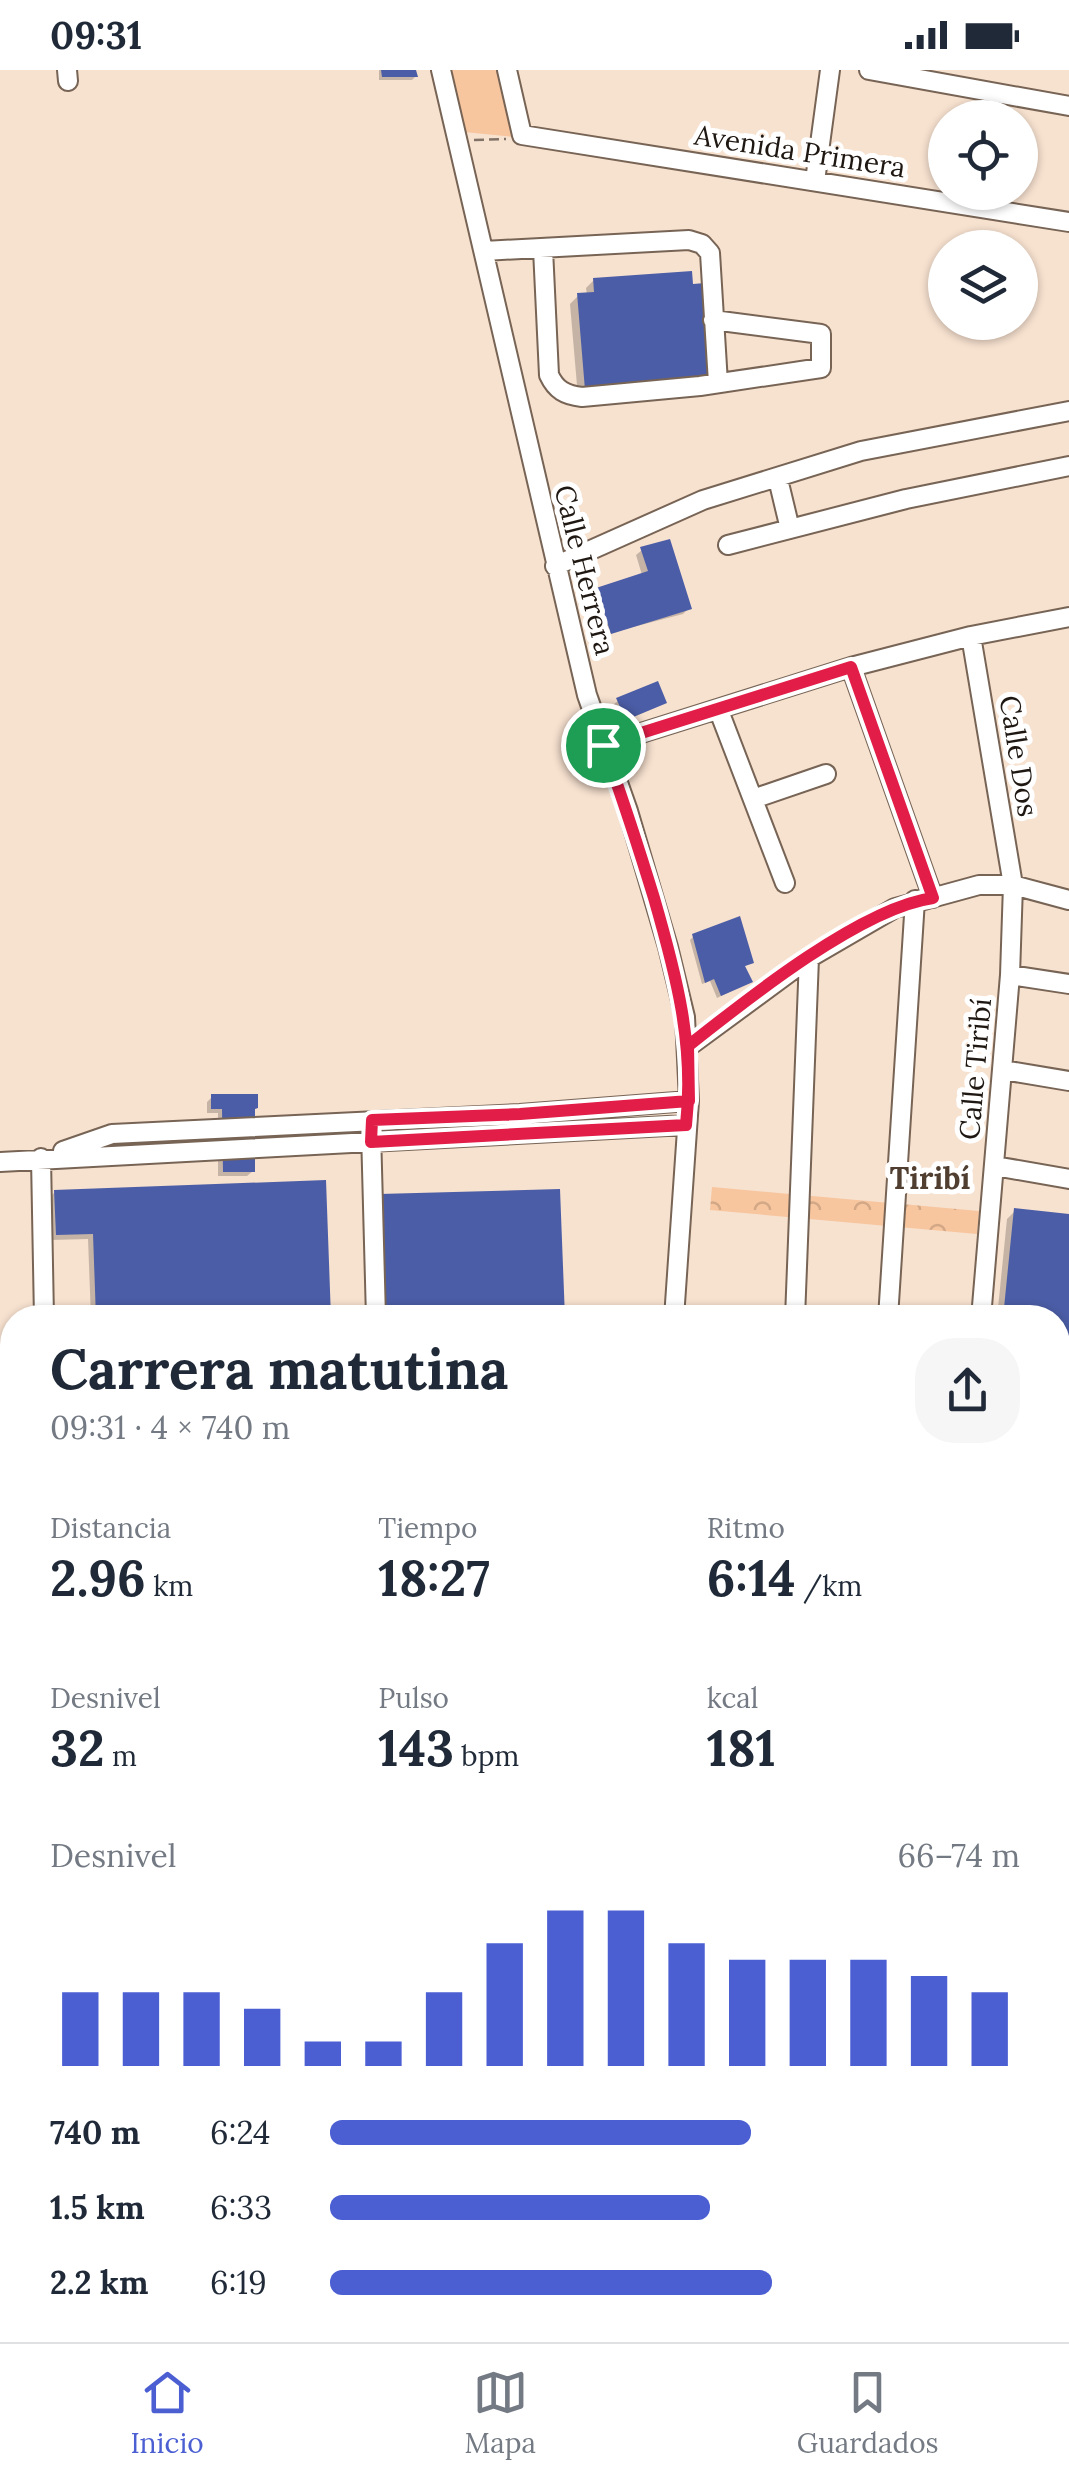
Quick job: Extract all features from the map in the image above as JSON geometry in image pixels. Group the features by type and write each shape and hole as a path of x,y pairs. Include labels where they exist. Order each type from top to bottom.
{"street":[{"name":"Calle Herrera","path":"441,70 587,695 628,810 678,984 688,1046 689,1101 675,1305"},
{"path":"507,70 522,135"},
{"path":"815,181 830,70"},
{"path":"869,70 1069,106"},
{"name":"Avenida Primera","path":"522,135 1069,222"},
{"path":"484,252 689,240 702,244 710,253 718,383"},
{"path":"543,249 548,366 554,386 567,396 718,383 821,368 821,334 713,320"},
{"path":"511,368 548,366"},
{"path":"556,566 703,500 861,450 1069,410"},
{"path":"728,545 906,500 1069,466"},
{"path":"778,479 790,529"},
{"path":"603,745 851,667 971,636 1069,617"},
{"name":"Calle Dos","path":"971,636 1012,885"},
{"path":"851,667 924,899 889,1305"},
{"path":"719,711 785,883"},
{"path":"752,798 826,774"},
{"path":"688,1046 809,958 867,923 924,899 979,885 1012,885 1069,900"},
{"name":"Calle Tiribí","path":"982,1305 1010,975 1012,885"},
{"path":"796,1305 809,958"},
{"path":"1010,975 1069,984"},
{"path":"1003,1070 1069,1081"},
{"path":"41,1158 112,1134 520,1114 689,1101"},
{"path":"520,1114 522,1134"},
{"path":"372,1120 376,1305"},
{"path":"0,1162 686,1125"},
{"path":"41,1158 44,1305"},
{"path":"995,1166 1069,1179"}],"path":[{"path":"458,141 512,139 522,135"}],"green space":[{"path":"451,70 497,70 514,137 464,132"},
{"path":"712,1187 979,1211 977,1234 710,1210"}],"building":[{"path":"381,70 416,70 418,77 382,77"},
{"path":"692,271 693,284 705,283 712,381 585,390 577,293 594,292 593,278"},
{"path":"670,539 692,609 611,634 596,588 648,571 640,547"},
{"path":"658,681 667,703 626,720 616,698"},
{"path":"740,916 754,963 745,966 753,982 721,996 714,979 705,983 692,934"},
{"path":"211,1094 258,1094 255,1172 223,1172 222,1109 211,1109"},
{"path":"326,1180 331,1305 96,1305 93,1234 56,1235 54,1190"},
{"path":"560,1189 564,1305 383,1305 379,1194"},
{"path":"1014,1208 1069,1214 1069,1305 1004,1305"}],"district":[{"name":"Tiribí","path":"930,1179"}],"route":[{"path":"603,745 628,810 678,984 688,1046 689,1101 686,1125 371,1142 372,1120 689,1101 688,1046 809,958 853,931 915,900 933,898 851,667 603,745"}]}
